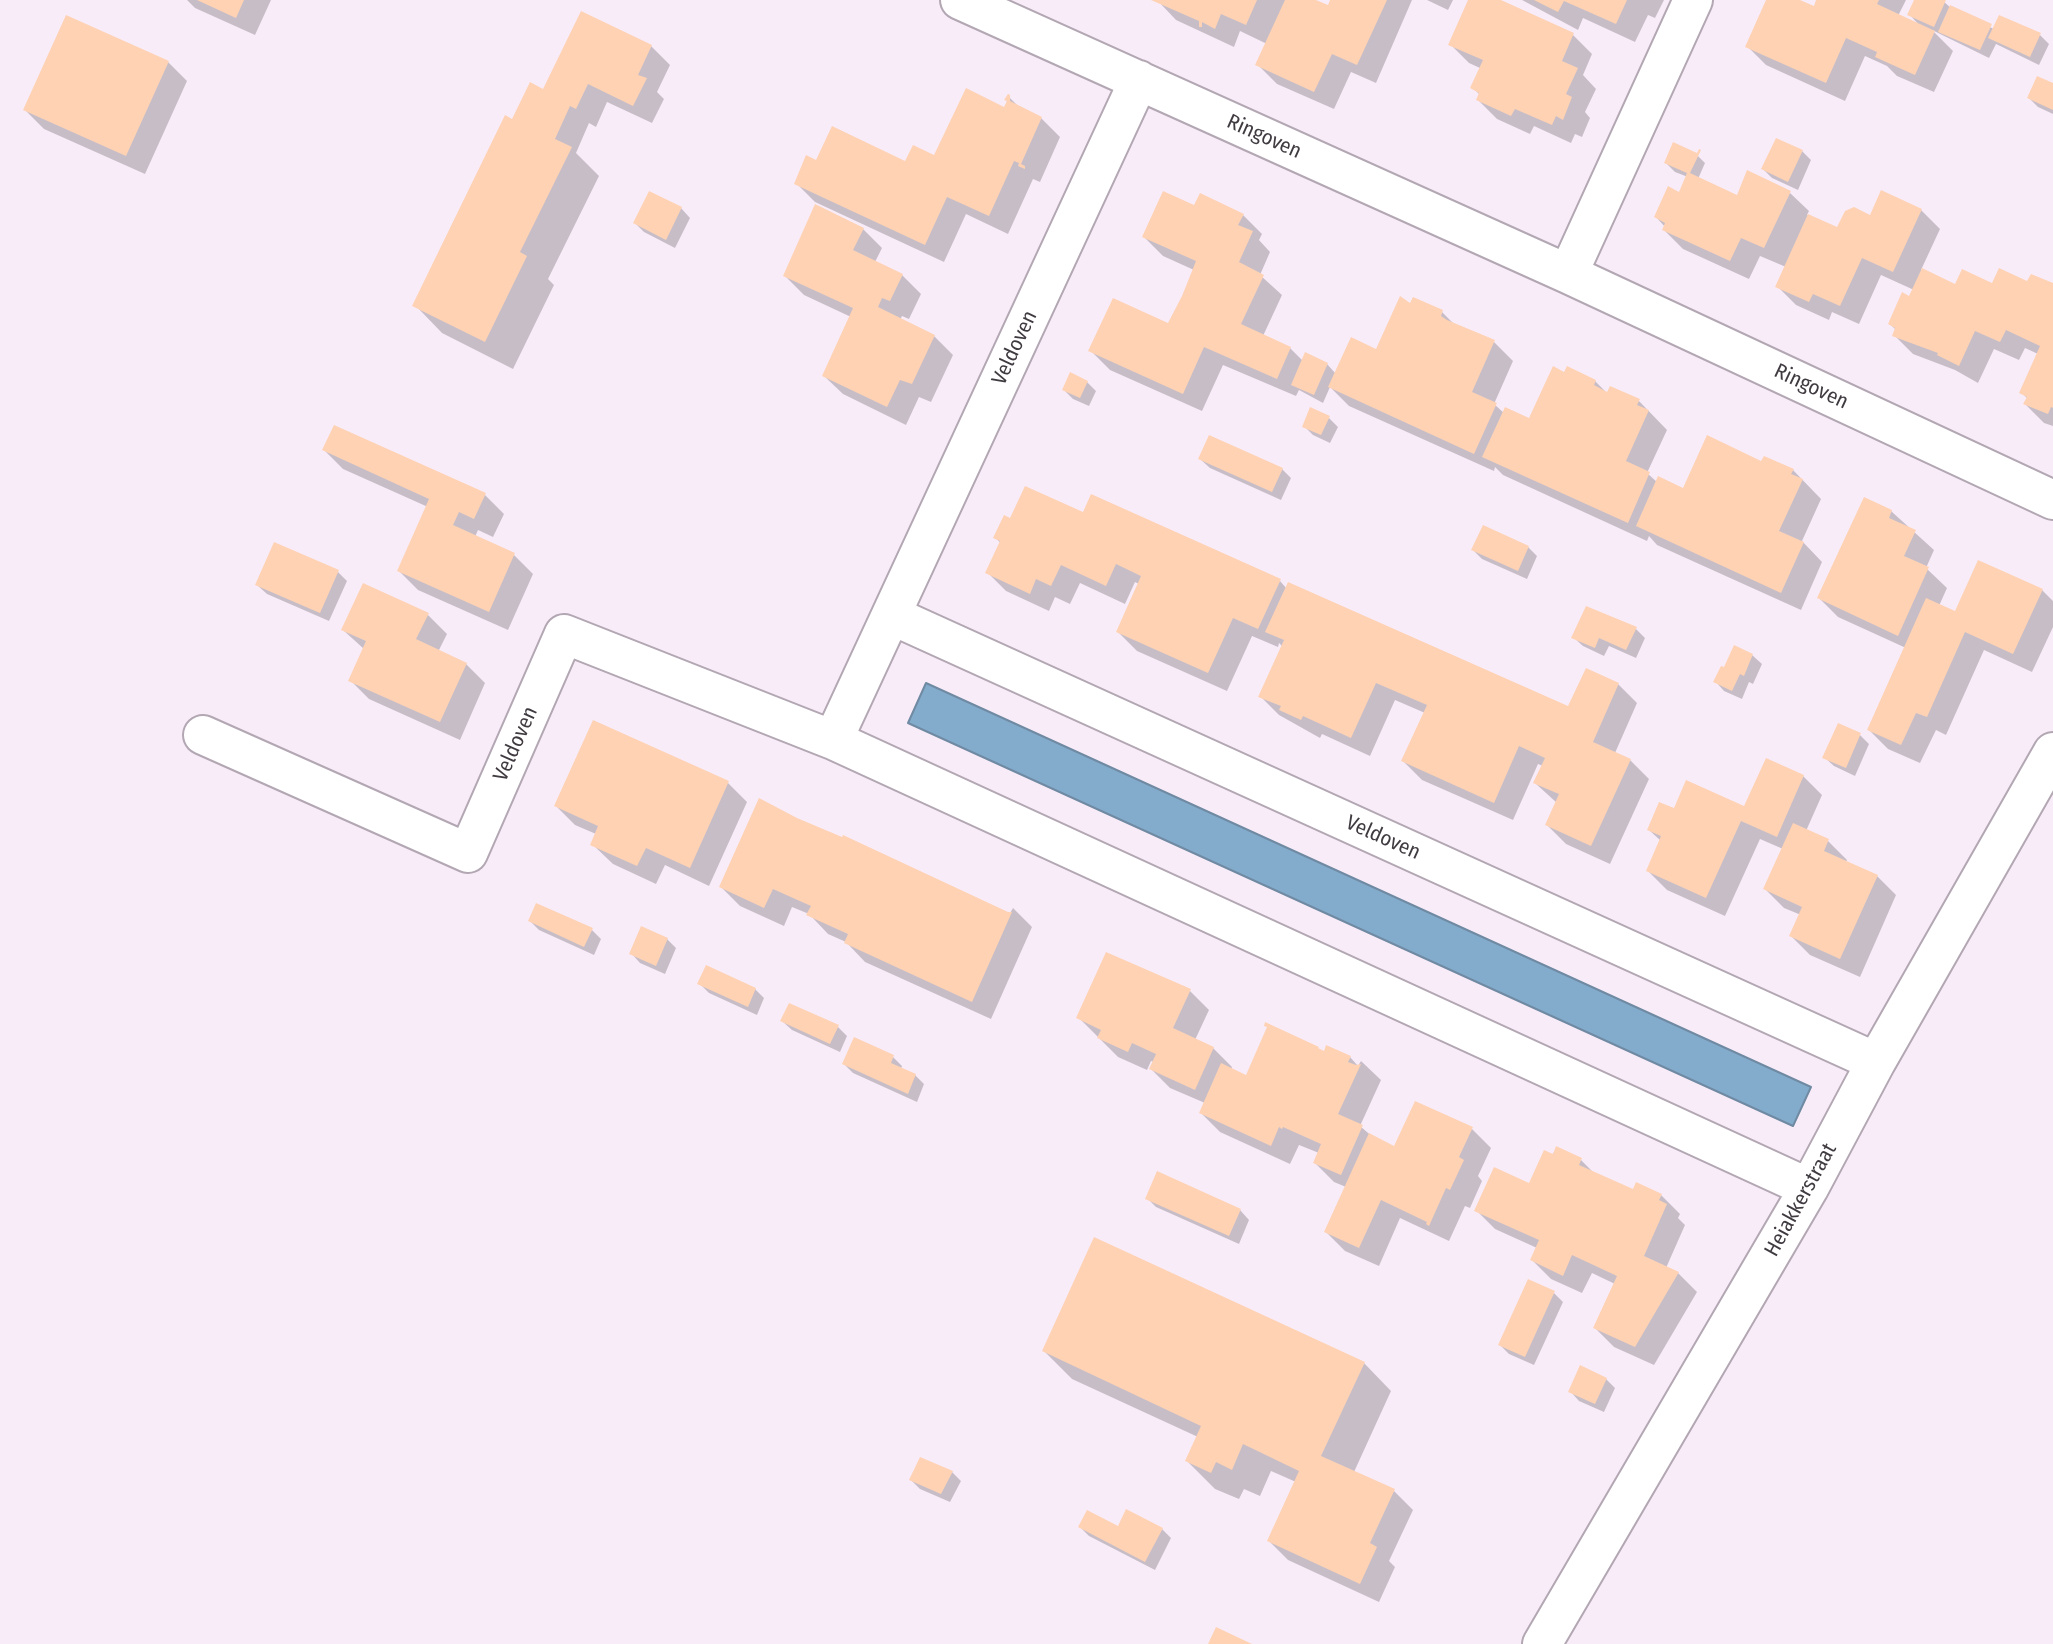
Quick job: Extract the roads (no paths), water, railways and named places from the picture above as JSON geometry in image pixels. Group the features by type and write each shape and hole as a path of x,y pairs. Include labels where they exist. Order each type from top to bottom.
{"street":[{"name":"Ringoven","path":"960,0 1568,274 2053,500"},
{"path":"1568,274 1693,0"},
{"name":"Veldoven","path":"833,740 1139,80"},
{"name":"Veldoven","path":"891,615 1876,1062"},
{"name":"Veldoven","path":"203,735 468,853 564,634 833,740 1809,1188"},
{"name":"Heiakkerstraat","path":"1542,1644 1809,1188 1876,1062 2053,752"}],"water":[{"path":"926,683 1811,1087 1793,1126 908,723"}]}
